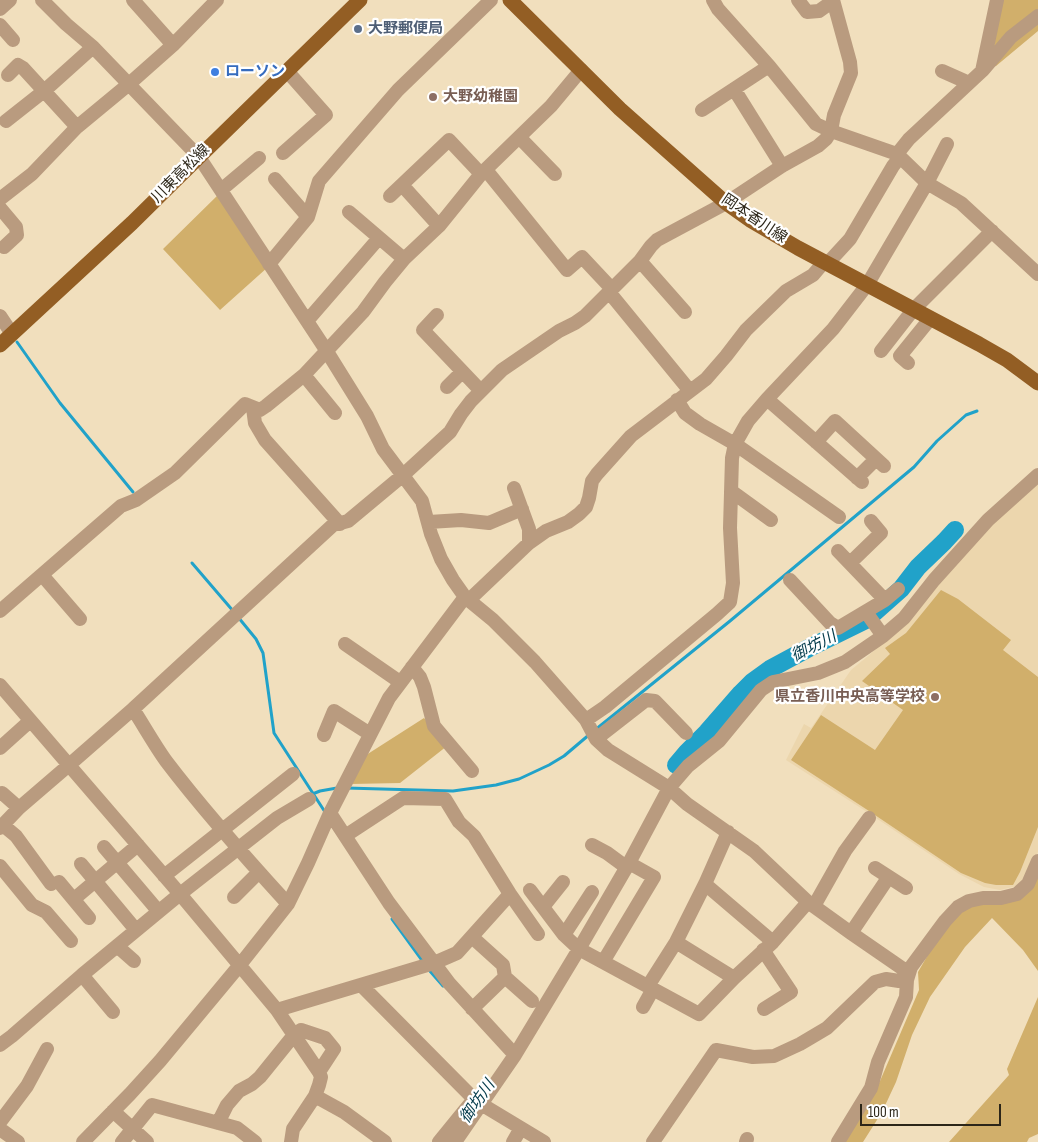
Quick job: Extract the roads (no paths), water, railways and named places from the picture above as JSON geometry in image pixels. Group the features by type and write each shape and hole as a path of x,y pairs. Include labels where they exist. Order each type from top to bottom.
{"main road":[{"name":"川東高松線","path":"0,345 132,224 199,156 360,0"},
{"name":"岡本香川線","path":"510,0 620,109 726,203 774,235 1007,360 1038,383"}],"street":[{"path":"0,9 10,0"},
{"path":"42,0 93,47 199,156 326,350 367,416 383,449 422,501 431,534 441,559 452,580 467,599 493,620 535,662 586,720 596,739 608,750 669,788 687,804 754,851 811,904 908,976"},
{"path":"133,0 173,44"},
{"path":"4,247 17,235 16,227 0,201 32,174 77,127 173,44 217,0"},
{"path":"269,264 308,217 319,181 398,90 491,0"},
{"path":"713,0 718,9 769,66 816,124 830,131 899,155 927,183 961,203 1038,274"},
{"path":"90,918 74,899 55,883 16,836 2,826 133,709 333,525 348,521 402,476 450,432 461,414 502,370 559,331 585,316 640,261 650,246 657,240 726,203 782,166 818,146 826,139 851,73 850,62 833,1 819,11 807,12 798,0"},
{"path":"982,70 998,0"},
{"path":"83,1142 160,1061 288,904 330,813 389,698 467,599 528,543 546,531 568,522 579,514 586,507 590,498 592,481 631,436 706,379 746,330 786,291 813,275 850,239 909,139 982,70 1011,37 1038,16"},
{"path":"0,24 13,40"},
{"path":"6,122 93,47"},
{"path":"8,75 18,65 23,68 77,127"},
{"path":"702,110 769,66"},
{"path":"0,611 121,506 136,500 175,474 245,404 260,410 304,375 363,312 404,259 439,226 483,172 551,106 581,70"},
{"path":"283,153 326,115 287,71"},
{"path":"942,71 969,83"},
{"path":"734,88 782,166"},
{"path":"519,137 555,174"},
{"path":"390,196 449,140 483,172 567,270 582,257 690,391"},
{"path":"586,720 605,708 730,602 733,583 730,528 732,458 736,444 748,421 832,329 867,285 927,183 947,144"},
{"path":"221,190 259,158"},
{"path":"275,179 308,217"},
{"path":"402,185 439,226"},
{"path":"349,212 404,259"},
{"path":"881,351 914,310 992,231"},
{"path":"307,321 379,238"},
{"path":"640,261 685,312"},
{"path":"437,315 423,330 481,391"},
{"path":"0,316 12,334"},
{"path":"908,363 900,356 930,319"},
{"path":"447,387 462,372"},
{"path":"304,375 334,413"},
{"path":"767,399 816,442 860,480 880,463 835,421 816,442"},
{"path":"677,400 686,413 700,424 736,444 839,517"},
{"path":"253,408 255,423 265,440 340,524"},
{"path":"439,1142 478,1101 515,1055 628,865 669,788 688,766 719,741 761,690 773,682 818,673 845,662 883,636 904,618 934,580 988,520 1038,475"},
{"path":"514,488 529,529 528,543"},
{"path":"731,491 771,520"},
{"path":"429,522 461,520 489,523 522,509"},
{"path":"850,563 882,533 871,520"},
{"path":"838,551 885,600"},
{"path":"42,575 80,619"},
{"path":"790,580 830,623 838,628 885,600 898,589"},
{"path":"866,612 883,636"},
{"path":"344,644 400,682"},
{"path":"412,667 420,677 424,687 434,726 472,771"},
{"path":"0,685 180,894 276,1010 319,1072 321,1077 315,1096 293,1129 292,1142"},
{"path":"596,739 646,700 655,701 686,733"},
{"path":"133,709 165,759 221,830 288,904"},
{"path":"324,735 334,711 370,734"},
{"path":"0,748 30,720"},
{"path":"164,876 292,774"},
{"path":"0,794 2,793 20,808"},
{"path":"345,836 403,798 444,799 459,822 474,836 510,894 538,934"},
{"path":"0,1045 237,848 278,818 309,799"},
{"path":"330,813 389,903 449,983 515,1055"},
{"path":"530,890 564,935 579,949 699,1014 811,904 869,818"},
{"path":"644,1006 650,987 676,942 728,832"},
{"path":"74,899 138,845"},
{"path":"592,846 654,877 604,962"},
{"path":"104,847 154,906"},
{"path":"838,1142 871,1088 878,1062 906,997 908,976 945,921 958,907 970,902 983,898 1001,898 1017,894 1028,884 1038,861"},
{"path":"81,864 131,924"},
{"path":"0,866 32,905 46,912 71,941"},
{"path":"875,868 906,888"},
{"path":"234,897 259,872"},
{"path":"851,933 888,878"},
{"path":"543,907 563,882"},
{"path":"705,884 768,946 791,992 764,1009"},
{"path":"564,935 592,892"},
{"path":"276,1010 434,962 457,953 510,894"},
{"path":"472,937 502,965 505,977 532,1001"},
{"path":"676,942 734,978"},
{"path":"117,946 134,961"},
{"path":"82,975 113,1012"},
{"path":"653,1142 716,1050 753,1057 774,1056 800,1044 827,1028 875,982 886,979 898,981 908,976"},
{"path":"472,1009 505,977"},
{"path":"361,984 478,1101 544,1142"},
{"path":"218,1123 227,1105 239,1091 260,1077 294,1035 301,1030 325,1038 334,1049 319,1072"},
{"path":"0,1122 27,1086 47,1049"},
{"path":"315,1096 344,1112 384,1142"},
{"path":"455,1142 478,1101"},
{"path":"122,1142 152,1105 237,1128 255,1142"},
{"path":"114,1111 147,1142"},
{"path":"513,1142 520,1128"},
{"path":"0,1129 18,1142"}],"waterway":[{"path":"17,342 60,403 133,492"},
{"path":"595,730 730,621 914,467 937,441 966,415 977,411"},
{"name":"御坊川","path":"676,765 752,682 770,669 866,620 901,589 918,567 955,530"},
{"path":"192,563 234,612"},
{"path":"238,617 256,639 263,653 274,733 325,812"},
{"path":"346,788 453,791 496,785 519,779 549,765 564,756 590,734"},
{"path":"310,795 337,788"},
{"path":"392,919 424,963"},
{"path":"429,970 443,986"}],"place":[{"name":"大野郵便局","path":"358,29"},
{"name":"ローソン","path":"215,72"},
{"name":"大野幼稚園","path":"433,97"},
{"name":"県立香川中央高等学校","path":"935,697"}]}
